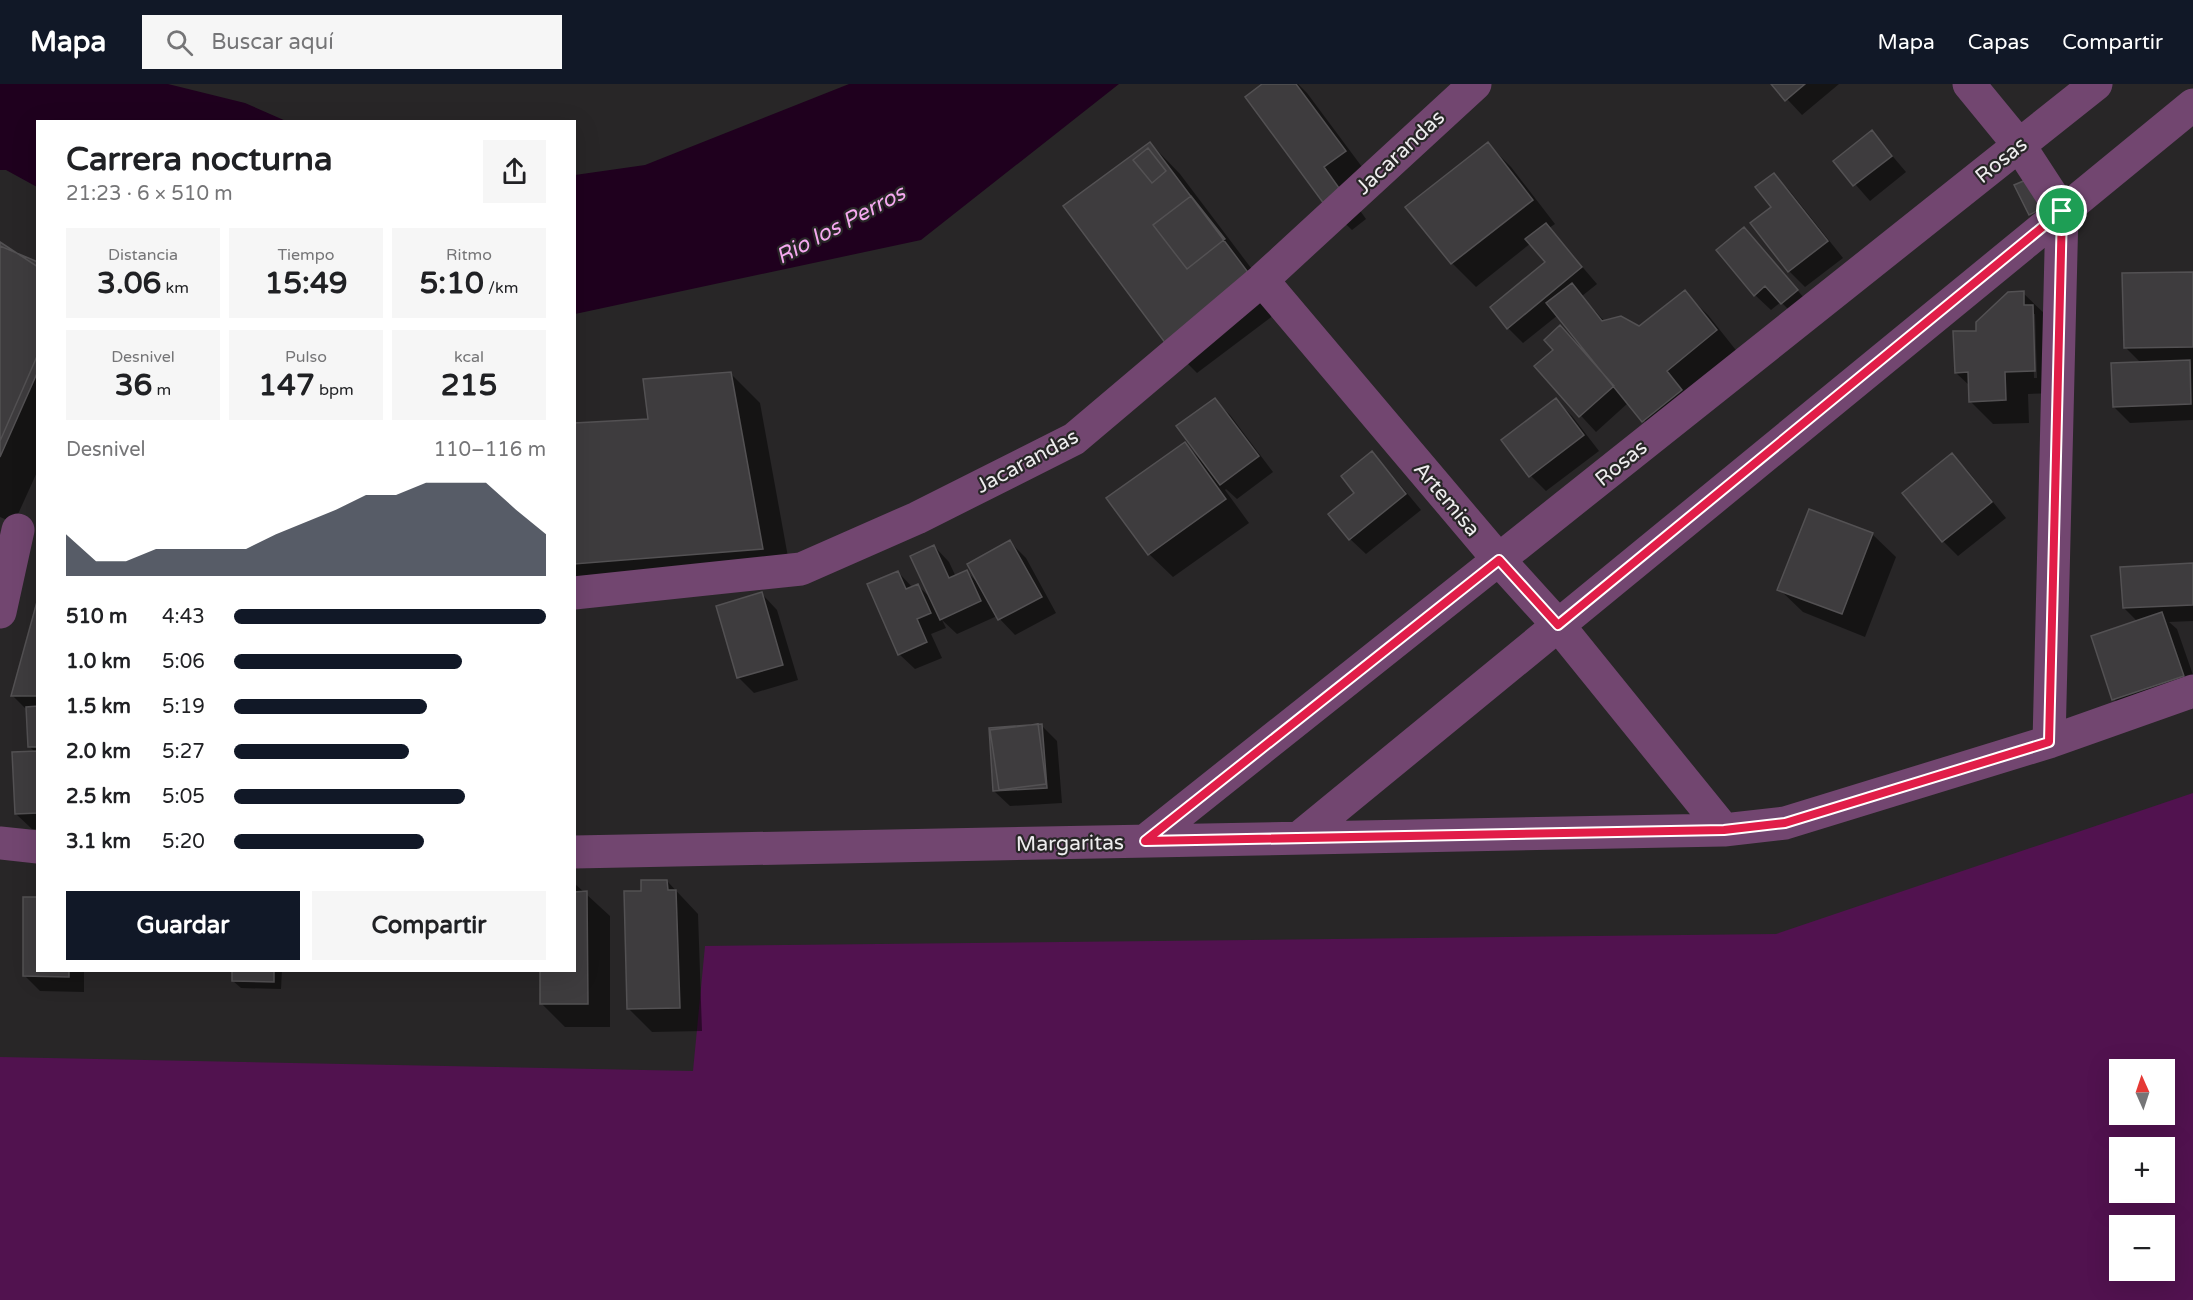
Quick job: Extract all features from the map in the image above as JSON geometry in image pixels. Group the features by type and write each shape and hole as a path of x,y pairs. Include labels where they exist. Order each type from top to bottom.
{"street":[{"name":"Jacarandas","path":"576,593 801,569 917,518 1074,439 1262,280 1475,84"},
{"path":"1969,84 2019,146 2062,211 2049,742"},
{"name":"Rosas","path":"1145,841 2096,84"},
{"path":"1300,837 2193,105"},
{"name":"Artemisa","path":"1262,280 1499,560 1558,625 1724,830"},
{"path":"0,612 19,529"},
{"name":"Margaritas","path":"576,845 1145,841 1724,830 1785,823 2049,742 2193,691"},
{"path":"0,843 36,847"}],"shaded area":[{"path":"2193,793 2193,1300 0,1300 0,1057 693,1071 705,946 1776,934"}],"water":[{"path":"0,84 168,84 245,103 284,120 36,120 36,186 6,170 0,170"},
{"name":"Rio los Perros","path":"849,84 1119,84 921,240 576,314 576,175 645,165"}],"building":[{"path":"1262,84 1296,84 1346,151 1324,167 1344,195 1327,208 1245,97"},
{"path":"1771,84 1805,84 1785,101"},
{"path":"1872,130 1892,156 1853,186 1833,161"},
{"path":"1150,142 1253,279 1166,344 1063,206"},
{"path":"1488,142 1533,200 1451,264 1405,207"},
{"path":"1148,148 1166,171 1152,183 1133,160"},
{"path":"1774,173 1828,241 1788,272 1750,223 1771,207 1755,187"},
{"path":"2033,177 2047,206 2029,215 2014,185"},
{"path":"1191,196 1225,239 1187,269 1153,225"},
{"path":"1546,223 1582,267 1507,329 1490,307 1545,262 1525,239"},
{"path":"1744,227 1798,290 1781,304 1765,286 1754,296 1716,250"},
{"path":"0,242 36,266 36,376 0,457"},
{"path":"0,246 36,261 36,359 0,441"},
{"path":"2193,272 2193,347 2124,348 2122,273"},
{"path":"1572,283 1602,321 1621,316 1639,326 1685,290 1717,330 1667,371 1682,390 1642,422 1546,303"},
{"path":"2024,291 2024,305 2033,305 2035,371 2005,372 2006,400 1969,402 1968,372 1955,373 1953,331 1976,331 1976,322 2008,292"},
{"path":"1560,325 1614,386 1579,417 1534,366 1553,350 1544,340"},
{"path":"2190,360 2191,404 2113,407 2111,363"},
{"path":"731,372 763,549 576,564 576,423 648,419 643,379"},
{"path":"1215,398 1259,456 1220,485 1176,426"},
{"path":"1556,398 1584,435 1529,477 1501,440"},
{"path":"1185,442 1226,499 1148,555 1106,498"},
{"path":"1372,451 1406,494 1349,540 1328,514 1354,493 1341,476"},
{"path":"1952,453 1992,502 1942,542 1902,493"},
{"path":"1809,509 1873,533 1842,614 1777,590"},
{"path":"1010,540 1042,597 998,620 967,564"},
{"path":"934,545 949,578 967,570 981,601 940,620 910,556"},
{"path":"2193,563 2193,605 2123,608 2120,567"},
{"path":"898,571 906,589 918,584 931,613 917,619 927,642 898,655 867,584"},
{"path":"762,592 783,665 737,678 716,606"},
{"path":"36,605 36,696 11,696"},
{"path":"2162,612 2184,676 2112,700 2091,636"},
{"path":"36,706 36,747 28,747 26,707"},
{"path":"1038,724 1046,784 999,790 990,730"},
{"path":"1042,724 1047,788 993,791 989,728"},
{"path":"36,751 36,813 15,814 12,752"},
{"path":"641,880 667,880 668,890 676,890 680,1008 627,1009 624,891 641,891"},
{"path":"587,891 588,1004 540,1004 540,972 576,972 576,892"},
{"path":"23,897 36,897 36,972 69,972 69,977 23,976"},
{"path":"232,972 274,972 274,982 232,981"}],"route":[{"path":"2062,211 2049,742 1785,823 1724,830 1145,841 1499,560 1558,625 2062,211"}]}
